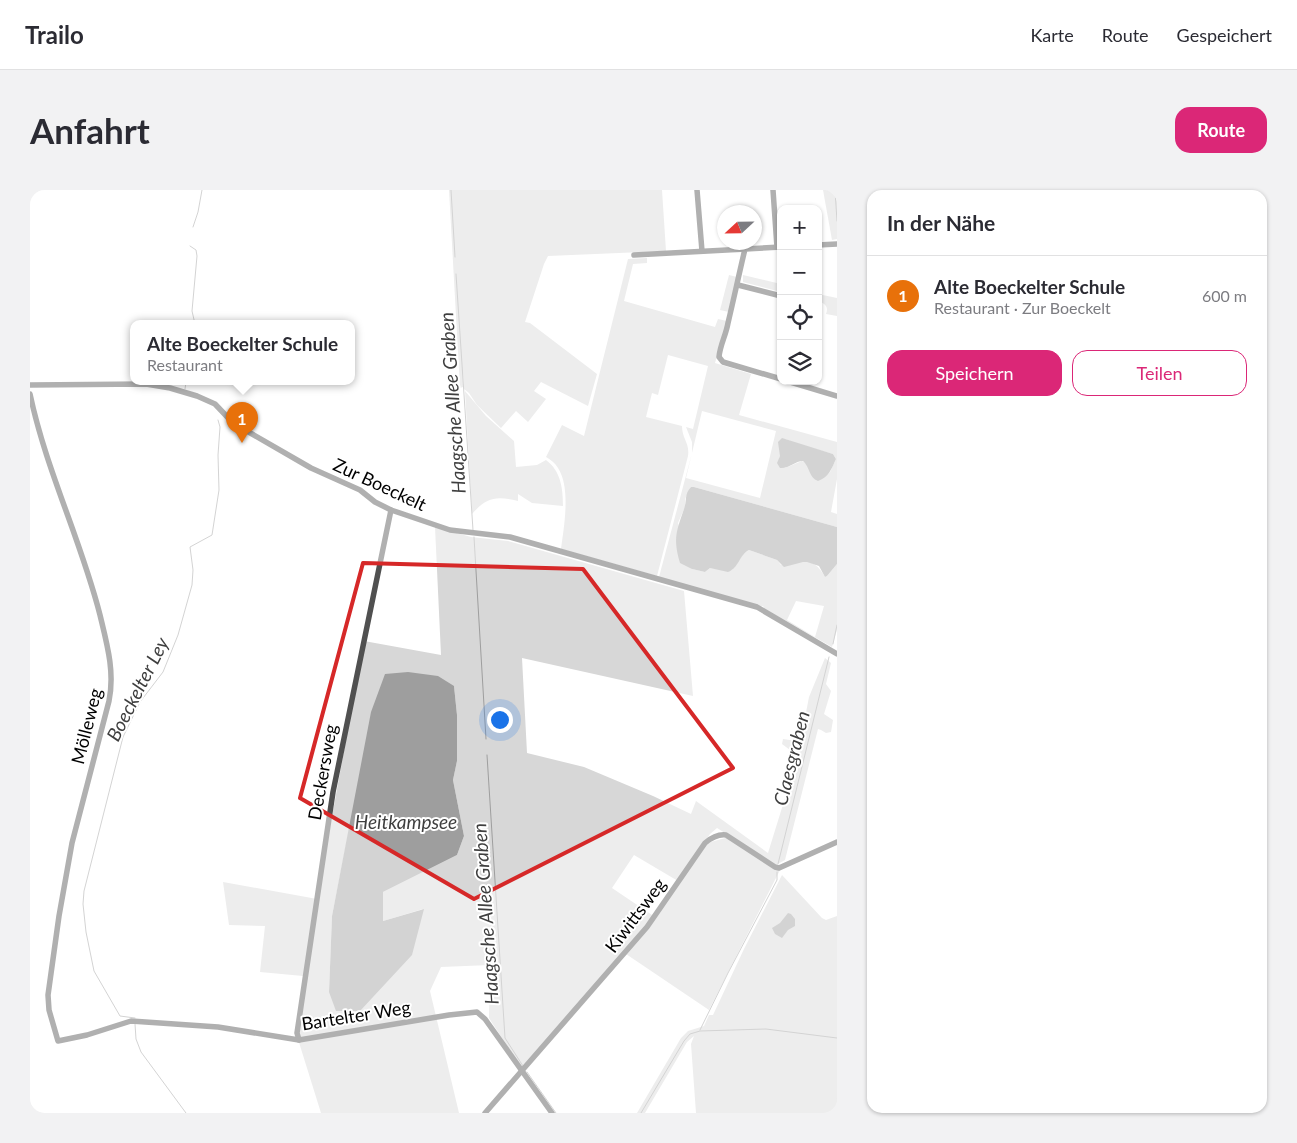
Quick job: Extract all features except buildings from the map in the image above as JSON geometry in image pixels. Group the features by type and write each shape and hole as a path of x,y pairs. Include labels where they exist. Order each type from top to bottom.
{"street":[{"path":"697,190 702,251"},
{"path":"772,190 777,231"},
{"path":"822,245 837,244"},
{"path":"762,248 777,247"},
{"path":"634,255 745,250 728,326 719,355 720,360 777,378"},
{"path":"738,285 777,295"},
{"name":"Zur Boeckelt","path":"30,385 130,384"},
{"name":"Zur Boeckelt","path":"152,385 170,388 215,404 233,422 311,468 360,490 374,502 391,510 450,530 510,536 757,607 837,654"},
{"path":"800,385 837,396"},
{"name":"Mölleweg","path":"30,394 45,455 93,589 112,673 112,688 76,827 58,924 48,995 48,1010 58,1040"},
{"name":"Deckersweg","path":"299,1040 297,1032 333,792 391,510"},
{"name":"Kiwittsweg","path":"484,1113 647,928 710,838 721,834 726,835 775,868 779,868 837,842"},
{"name":"Bartelter Weg","path":"58,1040 87,1035 131,1021 218,1027 299,1040 477,1012 485,1019 552,1113"}],"highlighted area":[{"path":"363,563 583,569 733,768 474,899 300,798"}],"shaded area":[{"path":"449,190 662,190 666,251 548,256 544,264 525,322 530,323 597,374 588,406 541,382 534,391 546,399 528,422 516,411 501,428 477,405 464,389 463,373 463,387 460,388"},
{"path":"823,190 837,190 837,239 832,240"},
{"path":"647,258 647,263 633,264 624,301 715,327 718,319 727,321 715,363 751,374 739,415 837,442 837,479 831,512 837,514 837,527 694,487 691,487 685,499 685,507 678,523 692,569 705,572 710,568 732,570 743,554 749,550 777,560 781,565 801,562 811,563 821,570 825,577 837,564 837,630 832,647 765,609 763,606 760,607 659,577 692,454 686,478 760,498 776,431 702,411 692,453 692,442 686,427 693,429 708,366 668,355 658,395 652,393 646,417 682,426 688,452 657,576 561,549 566,507 564,486 558,468 546,457 562,425 584,436 628,259","holes":["785,439 833,454 836,459 830,472 826,475 802,461 785,468 778,463","796,601 824,606 815,637 787,620"]},
{"path":"729,275 737,277 729,312 720,310"},
{"path":"743,275 777,283 777,291 743,282"},
{"path":"822,295 837,298 837,316 826,314 827,307 822,303"},
{"path":"465,391 486,416 514,441 516,467 537,465 546,460 551,464 560,481 563,506 532,503 518,494 518,501 492,499 482,504 472,514"},
{"path":"435,527 471,537 508,541 684,591 693,696 522,658 527,753 584,767 691,814 696,801 768,853 798,756 782,744 783,739 796,741 798,735 802,733 809,697 825,658 831,663 826,684 831,691 824,714 833,720 831,732 826,733 818,729 785,860 776,865 717,828 710,834 678,881 634,855 612,888 655,917 707,843 729,837 780,870 709,1010 626,954 522,1069 489,1018 490,965 441,967 430,991 459,1113 321,1113 297,1036 303,976 260,972 265,926 229,925 223,882 317,899 364,641 441,655","holes":["454,686 457,715 457,761 453,780 464,836 457,855 383,892 383,921 423,909 329,992 332,916 350,825"]},
{"path":"782,875 822,918 826,920 837,916 837,1113 696,1113 691,1044 694,1036 687,1042 645,1113 637,1113 681,1038 688,1031 704,1026 709,1015 713,1015"}],"water":[{"path":"782,438 833,454 836,459 830,472 818,481 815,480 803,461 780,468 777,463 780,456 778,442"},
{"path":"691,487 837,527 837,564 825,577 819,566 803,562 784,567 777,560 749,550 743,555 735,568 728,572 710,568 705,572 692,569 680,563 676,536 685,506 686,495"},
{"name":"Heitkampsee","path":"408,672 438,676 454,686 457,715 457,761 453,780 464,836 457,855 383,892 383,921 424,909 412,955 360,1011 336,1011 329,992 332,916 371,712 385,674"},
{"path":"788,913 795,919 795,926 788,930 782,938 775,934 772,928 780,923"}],"waterway":[{"name":"Boeckelter Ley","path":"193,227 202,190"},
{"name":"Haagsche Allee Graben","path":"451,190 455,257"},
{"path":"835,190 837,221"},
{"name":"Boeckelter Ley","path":"190,246 196,250 197,256 192,311 194,320"},
{"name":"Haagsche Allee Graben","path":"456,274 473,530"},
{"name":"Boeckelter Ley","path":"185,389 186,385"},
{"name":"Boeckelter Ley","path":"135,1018 120,1016 94,971 86,932 83,904 84,891 123,737 140,702 163,672 178,635 192,585 193,570 190,547 212,535 219,490 218,455 220,427 218,420"},
{"name":"Haagsche Allee Graben","path":"474,537 486,739"},
{"name":"Claesgraben","path":"833,644 837,625"},
{"name":"Claesgraben","path":"778,864 829,657"},
{"name":"Haagsche Allee Graben","path":"487,755 505,1038 523,1066"},
{"name":"Claesgraben","path":"700,1030 777,880 777,872"},
{"name":"Boeckelter Ley","path":"135,1024 136,1039 141,1052 186,1113"},
{"path":"641,1113 690,1034 700,1031 766,1029 837,1038"},
{"name":"Haagsche Allee Graben","path":"527,1072 556,1113"}],"place":[{"name":"Alte Boeckelter Schule","path":"242,443"}]}
